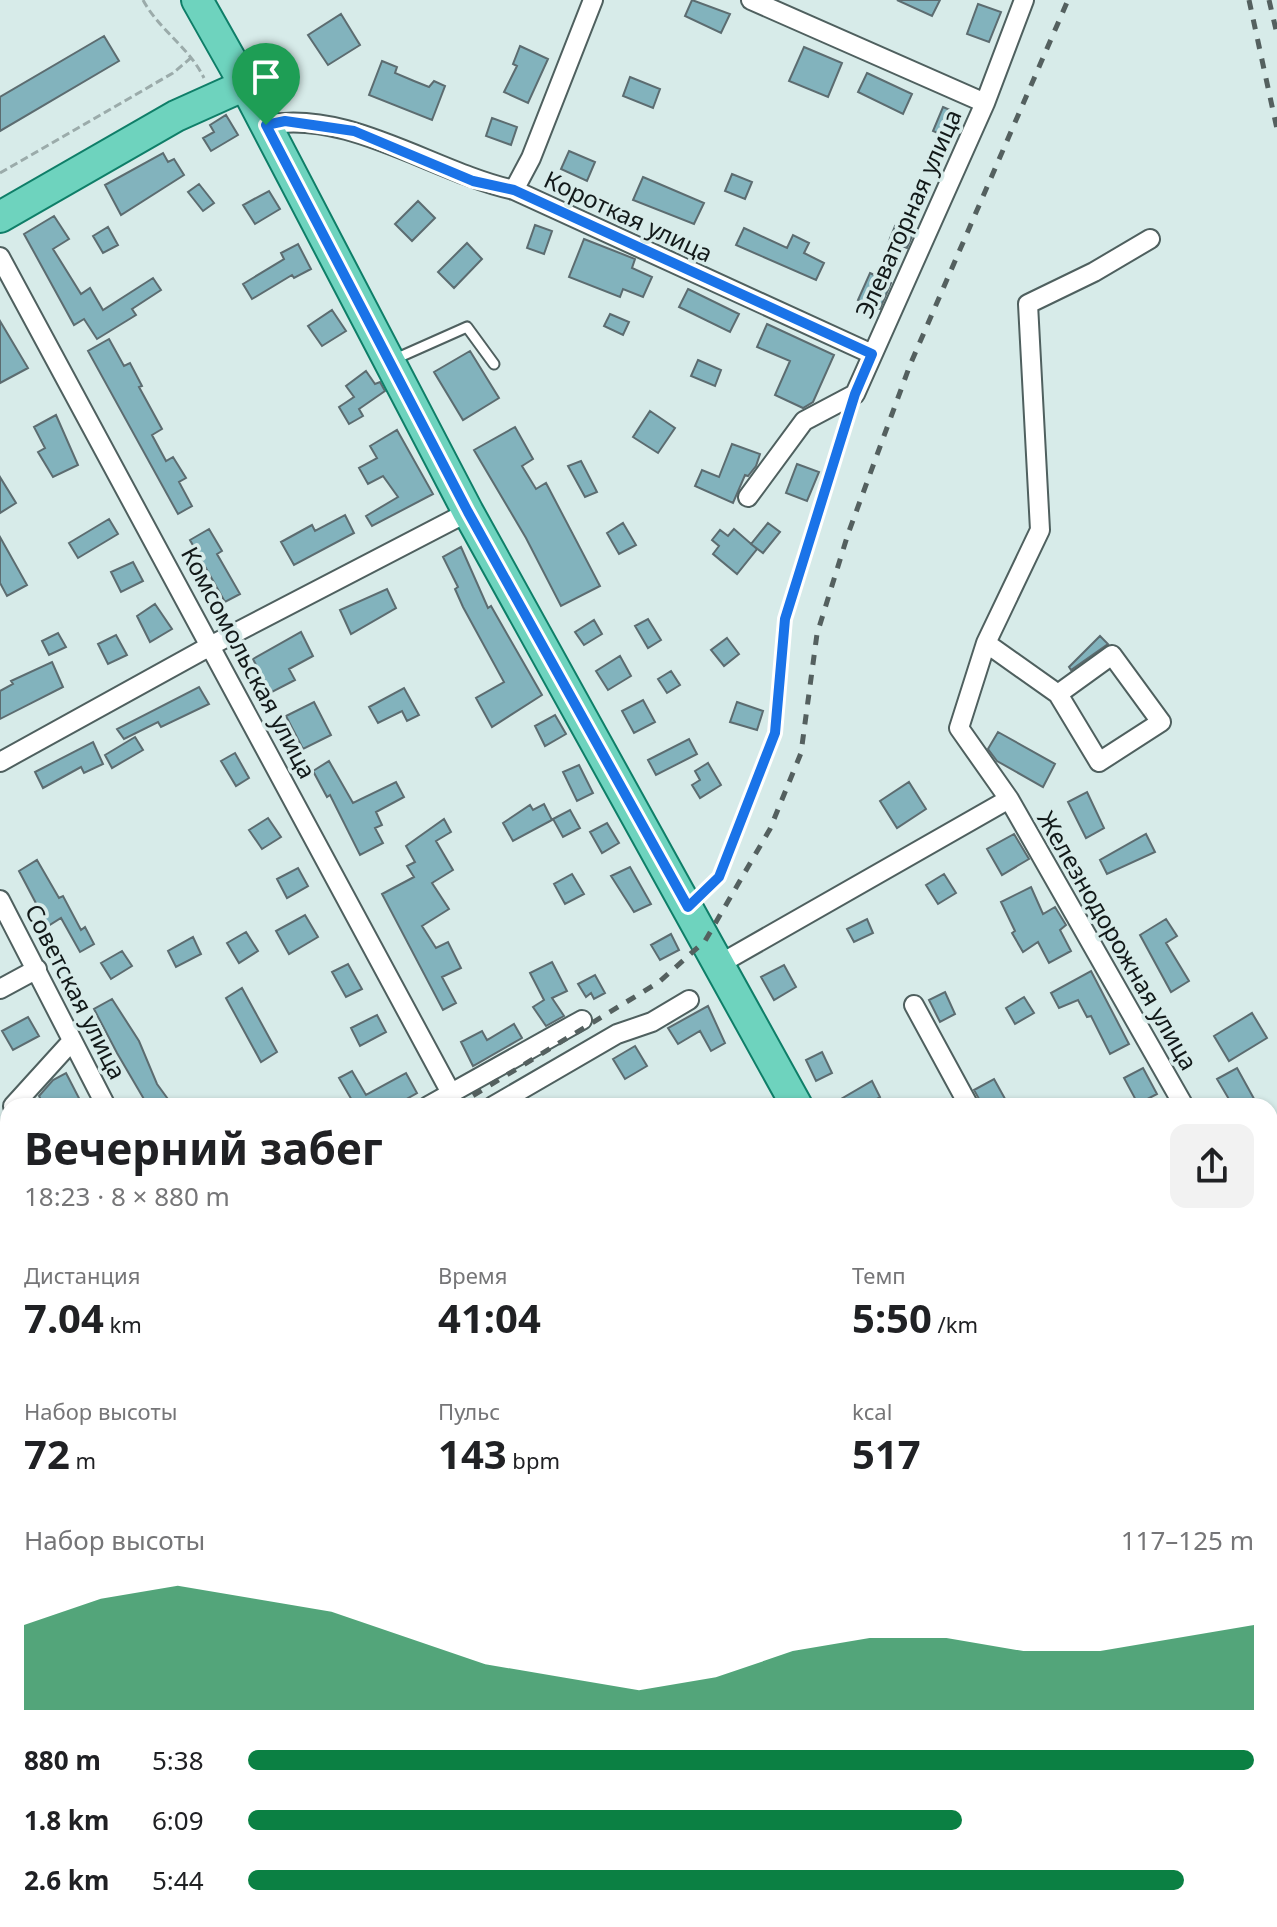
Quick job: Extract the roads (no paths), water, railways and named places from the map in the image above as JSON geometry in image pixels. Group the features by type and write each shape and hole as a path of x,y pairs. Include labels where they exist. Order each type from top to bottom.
{"main road":[{"path":"197,0 245,85 468,512 793,1098"},
{"path":"0,217 176,116 245,85"}],"street":[{"path":"514,190 531,158 593,0"},
{"path":"751,0 985,103"},
{"name":"Элеваторная улица","path":"748,497 804,421 855,394 985,103 1024,0"},
{"name":"Короткая улица","path":"266,125 285,121 354,131 473,181 514,190 872,354"},
{"path":"1009,799 959,728 986,643 1040,530 1028,304 1094,272 1150,239"},
{"name":"Комсомольская улица","path":"0,257 451,1093"},
{"path":"0,762 212,645 468,512"},
{"path":"986,643 1058,694 1099,762 1161,722 1112,655 1058,694"},
{"name":"Железнодорожная улица","path":"718,965 1009,799 1179,1098"},
{"name":"Советская улица","path":"0,900 102,1098"},
{"path":"0,989 37,969"},
{"path":"507,1098 617,1034 652,1022 689,1000"},
{"path":"914,1005 965,1098"},
{"path":"442,1098 582,1020"},
{"path":"20,1098 72,1041"}],"lane":[{"path":"390,361 467,327 494,364"}],"railway":[{"path":"469,1098 659,982 705,941 770,829 801,753 817,634 848,534 910,365 1068,0"},
{"path":"1249,0 1277,129"},
{"path":"1269,0 1277,34"}]}
